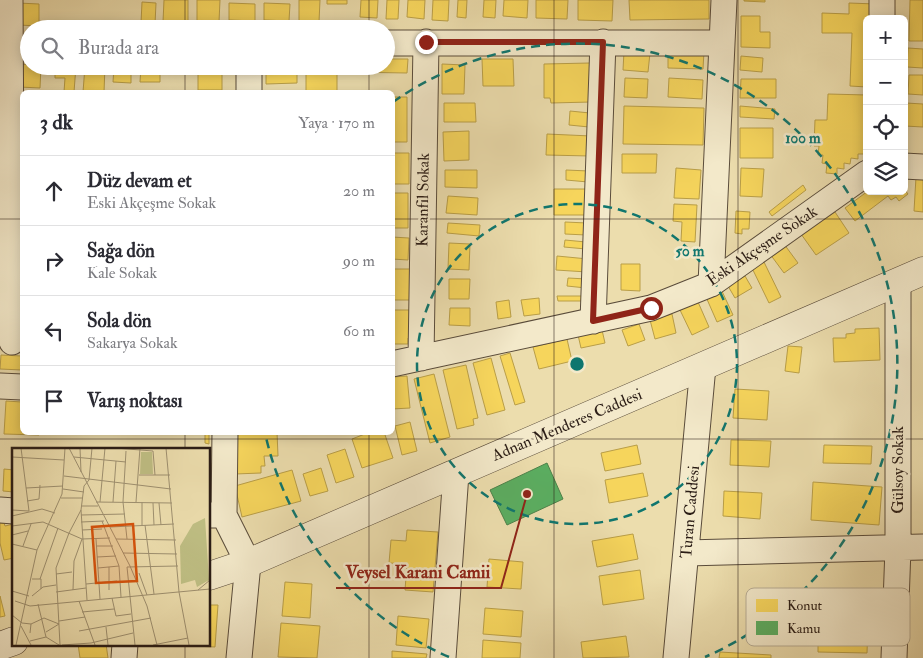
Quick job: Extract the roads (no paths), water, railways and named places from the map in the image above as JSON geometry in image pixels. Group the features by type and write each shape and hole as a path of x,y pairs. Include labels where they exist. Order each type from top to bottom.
{"street":[{"path":"10,0 13,50 12,342"},
{"path":"711,284 724,0"},
{"path":"882,0 882,15"},
{"name":"Karanfil Sokak","path":"421,358 426,42"},
{"path":"395,43 603,42 722,44"},
{"path":"593,321 603,42"},
{"path":"249,75 249,90"},
{"path":"908,166 923,167"},
{"name":"Eski Akçeşme Sokak","path":"395,363 651,308 711,284 863,176"},
{"name":"Adnan Menderes Caddesi","path":"210,576 248,563 923,271"},
{"name":"Gülsoy Sokak","path":"897,588 898,282"},
{"name":"Turan Caddesi","path":"676,658 703,366"},
{"path":"0,386 20,387"},
{"path":"225,435 216,515 248,563 239,658"},
{"path":"443,658 456,473"},
{"path":"686,553 923,547"},
{"path":"0,646 12,642"}],"place":[{"name":"Veysel Karani Camii","path":"527,494"}]}
